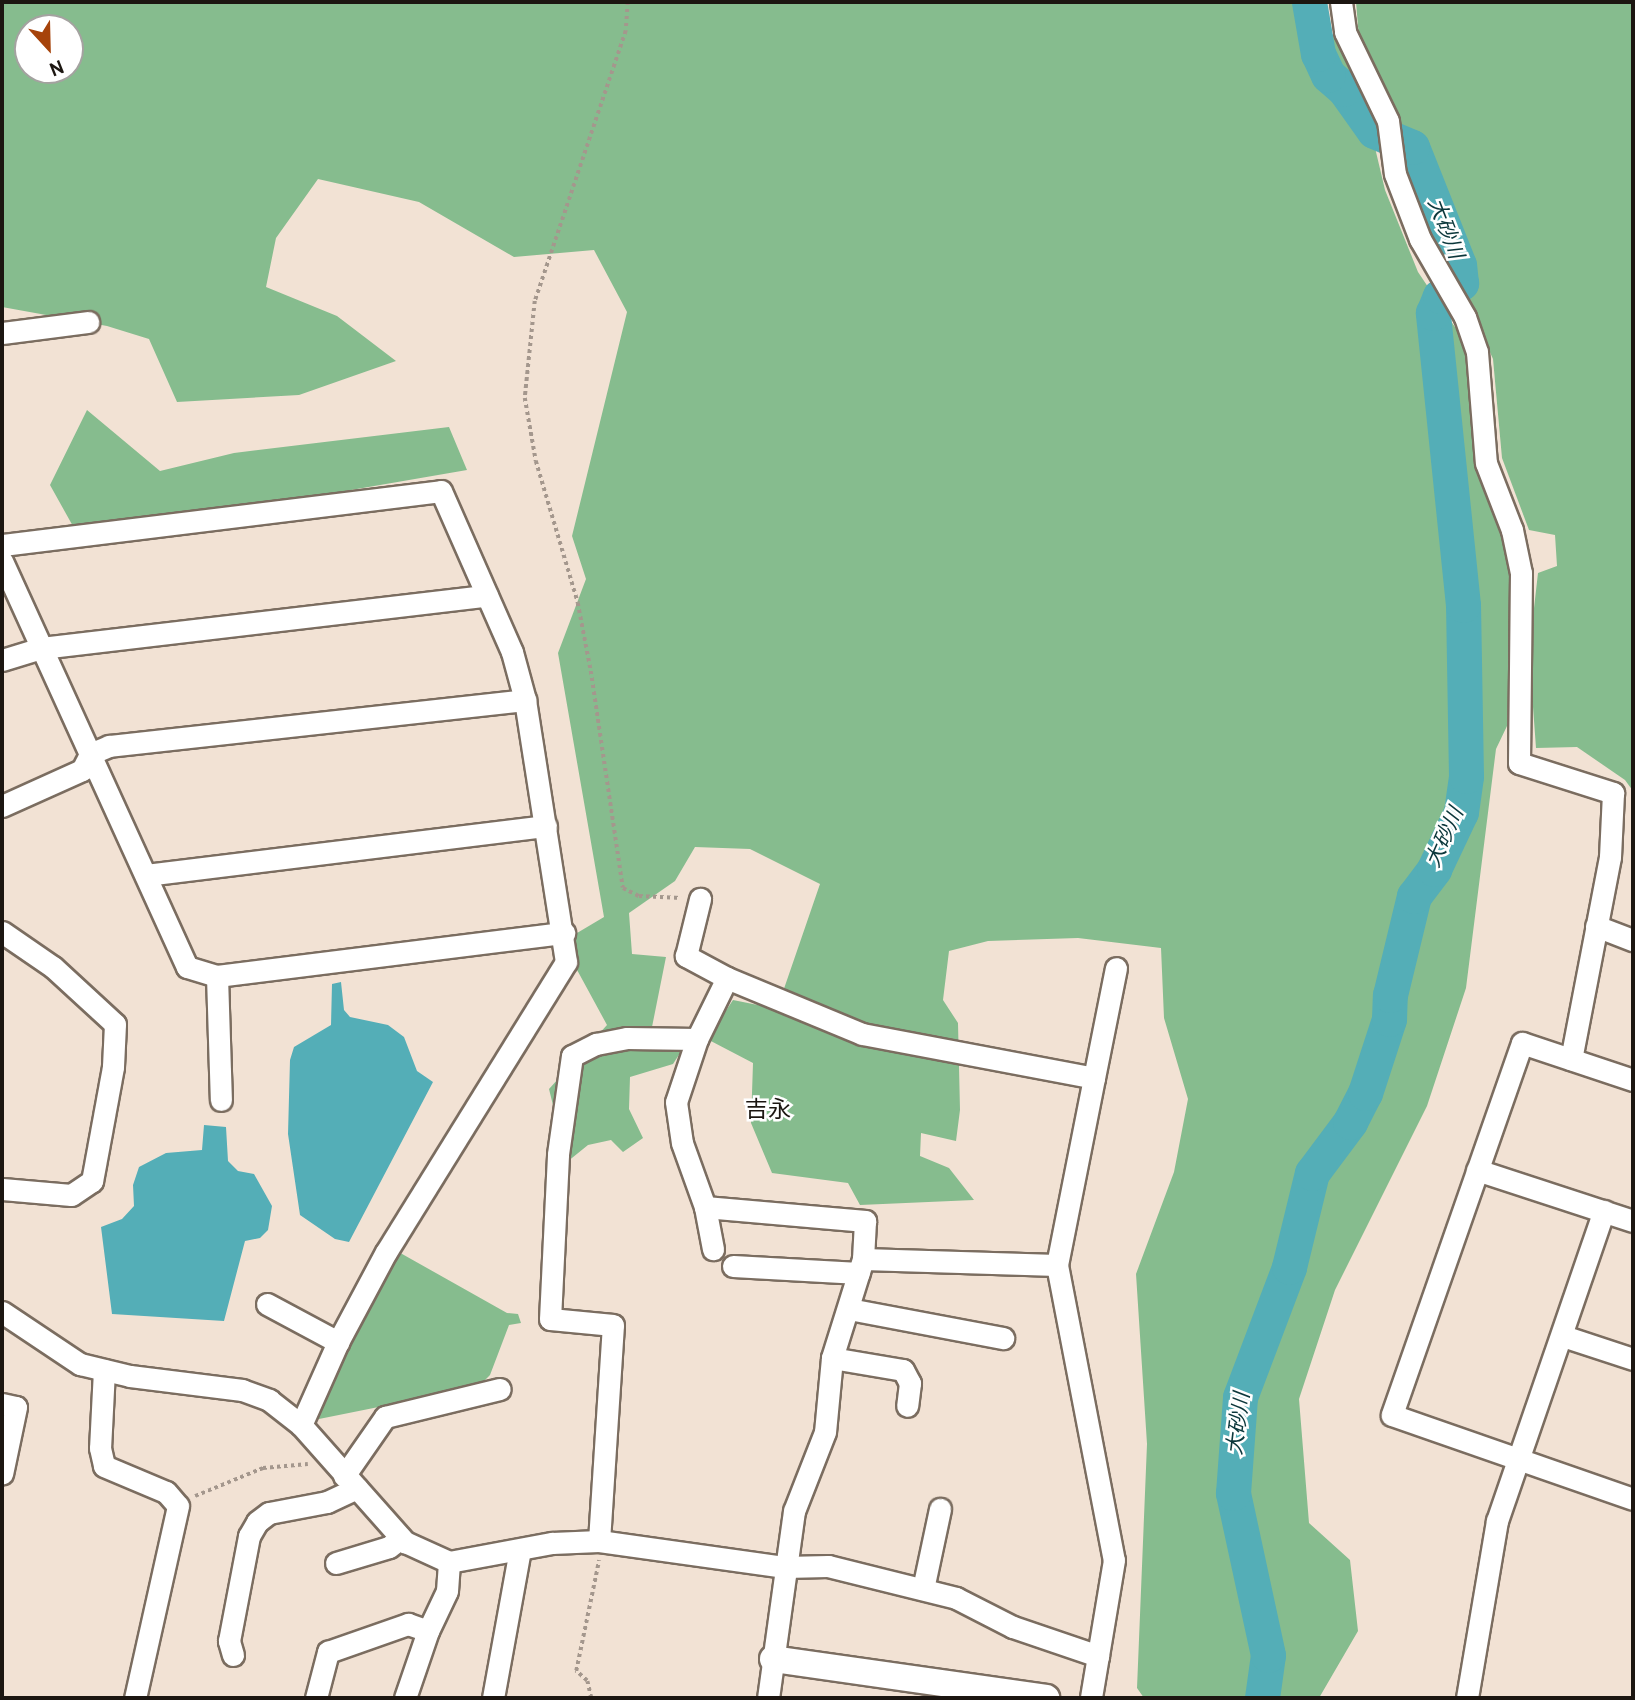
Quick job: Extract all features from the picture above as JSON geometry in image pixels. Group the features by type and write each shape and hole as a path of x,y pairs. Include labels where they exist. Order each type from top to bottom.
{"street":[{"path":"1341,2 1345,32 1388,121 1395,174 1410,213 1439,279 1465,317 1478,352 1486,463 1512,530 1521,573 1519,763 1614,793 1610,858 1571,1059"},
{"path":"2,333 88,322"},
{"path":"2,545 441,491 512,652 525,700 564,933 566,962 386,1252 338,1342 301,1425"},
{"path":"2,561 187,967 217,976 564,933"},
{"path":"2,660 41,648 487,596"},
{"path":"2,806 82,770 90,754 109,746 525,700"},
{"path":"146,875 546,826"},
{"path":"700,899 686,956 727,978 862,1034 1094,1078"},
{"path":"1596,926 1633,940"},
{"path":"2,1189 71,1195 92,1181 113,1067 115,1024 53,967 6,942"},
{"path":"1091,1698 1114,1560 1057,1265 1116,968"},
{"path":"217,976 221,1100"},
{"path":"713,1248 705,1207 682,1143 676,1102 697,1039 727,978"},
{"path":"598,1541 614,1325 550,1319 558,1154 572,1056 596,1044 627,1038 697,1039"},
{"path":"1633,1080 1522,1043 1392,1415 1633,1499"},
{"path":"1477,1170 1633,1221"},
{"path":"705,1207 865,1221 861,1266 832,1358 825,1432 794,1511 768,1698"},
{"path":"1467,1698 1497,1521 1604,1212"},
{"path":"733,1266 1057,1265"},
{"path":"267,1304 338,1342"},
{"path":"849,1309 1003,1338"},
{"path":"2,1312 80,1364 104,1370 242,1390 269,1400 301,1425 325,1457 401,1538 449,1562 598,1541 785,1567 828,1566 956,1598 1013,1627 1098,1656"},
{"path":"1563,1336 1633,1359"},
{"path":"832,1358 903,1370 909,1383 907,1406"},
{"path":"104,1370 100,1448 104,1466 166,1492 178,1506 135,1698"},
{"path":"233,1655 229,1641 249,1536 257,1522 269,1513 327,1502 350,1482 386,1417 500,1389"},
{"path":"2,1404 16,1407 2,1474"},
{"path":"923,1589 940,1509"},
{"path":"336,1563 389,1547 401,1538"},
{"path":"493,1698 520,1550"},
{"path":"405,1698 428,1631 447,1591 449,1562"},
{"path":"316,1698 328,1652 408,1624 428,1631"},
{"path":"773,1659 1046,1698"}],"path":[{"path":"628,2 626,30 535,301 525,398 536,461 578,603 624,888 639,896 700,899"},
{"path":"178,1506 263,1468 316,1464 325,1457"},
{"path":"591,1698 587,1681 576,1671 600,1553 598,1541"}],"green space":[{"path":"2,2 1327,2 1328,27 1359,80 1385,190 1418,272 1471,351 1507,541 1512,624 1507,726 1496,749 1466,988 1427,1106 1335,1290 1299,1399 1309,1523 1350,1560 1358,1631 1319,1698 1144,1698 1137,1688 1147,1444 1136,1274 1174,1172 1188,1099 1164,1018 1161,948 1078,938 988,941 949,951 943,1000 958,1023 960,1110 956,1141 921,1133 920,1156 949,1168 974,1200 860,1205 848,1183 772,1173 751,1123 753,1063 707,1039 733,1000 777,1009 820,884 750,849 695,847 675,881 629,913 632,954 666,957 652,1027 684,1047 673,1064 630,1077 629,1109 643,1138 623,1152 611,1140 588,1145 567,1162 549,1089 607,1025 576,968 572,936 604,917 558,653 586,579 572,536 627,312 594,250 514,257 419,202 318,179 276,238 266,287 337,316 396,361 299,395 177,402 149,339 107,326 2,307"},
{"path":"1356,2 1633,2 1633,791 1625,780 1577,747 1536,748 1529,652 1538,573 1557,566 1555,535 1529,530 1502,458 1493,359 1474,316 1440,266 1411,184 1394,106 1359,38"},
{"path":"87,410 160,471 234,453 449,427 467,470 79,537 50,485"},
{"path":"395,1250 507,1313 518,1314 521,1323 509,1325 490,1375 478,1387 309,1421"}],"water":[{"path":"341,982 344,1010 350,1017 388,1025 404,1037 417,1071 433,1082 349,1242 335,1239 300,1215 288,1134 290,1060 294,1047 331,1025 332,984"},
{"path":"204,1125 226,1127 228,1161 238,1171 254,1174 272,1206 268,1230 260,1238 245,1241 224,1321 112,1314 101,1227 122,1219 134,1206 133,1185 139,1167 166,1153 202,1150"}],"waterway":[{"name":"大砂川","path":"1262,1698 1268,1655 1233,1493 1240,1397 1289,1267 1312,1173 1350,1122 1365,1093 1389,1019 1390,995 1414,896 1434,869 1461,812 1466,776 1463,605 1433,313 1440,296 1461,283 1459,265 1412,147 1374,131 1344,89 1328,75 1318,54 1309,2"}],"district":[{"name":"吉永","path":"768,1112"}]}
